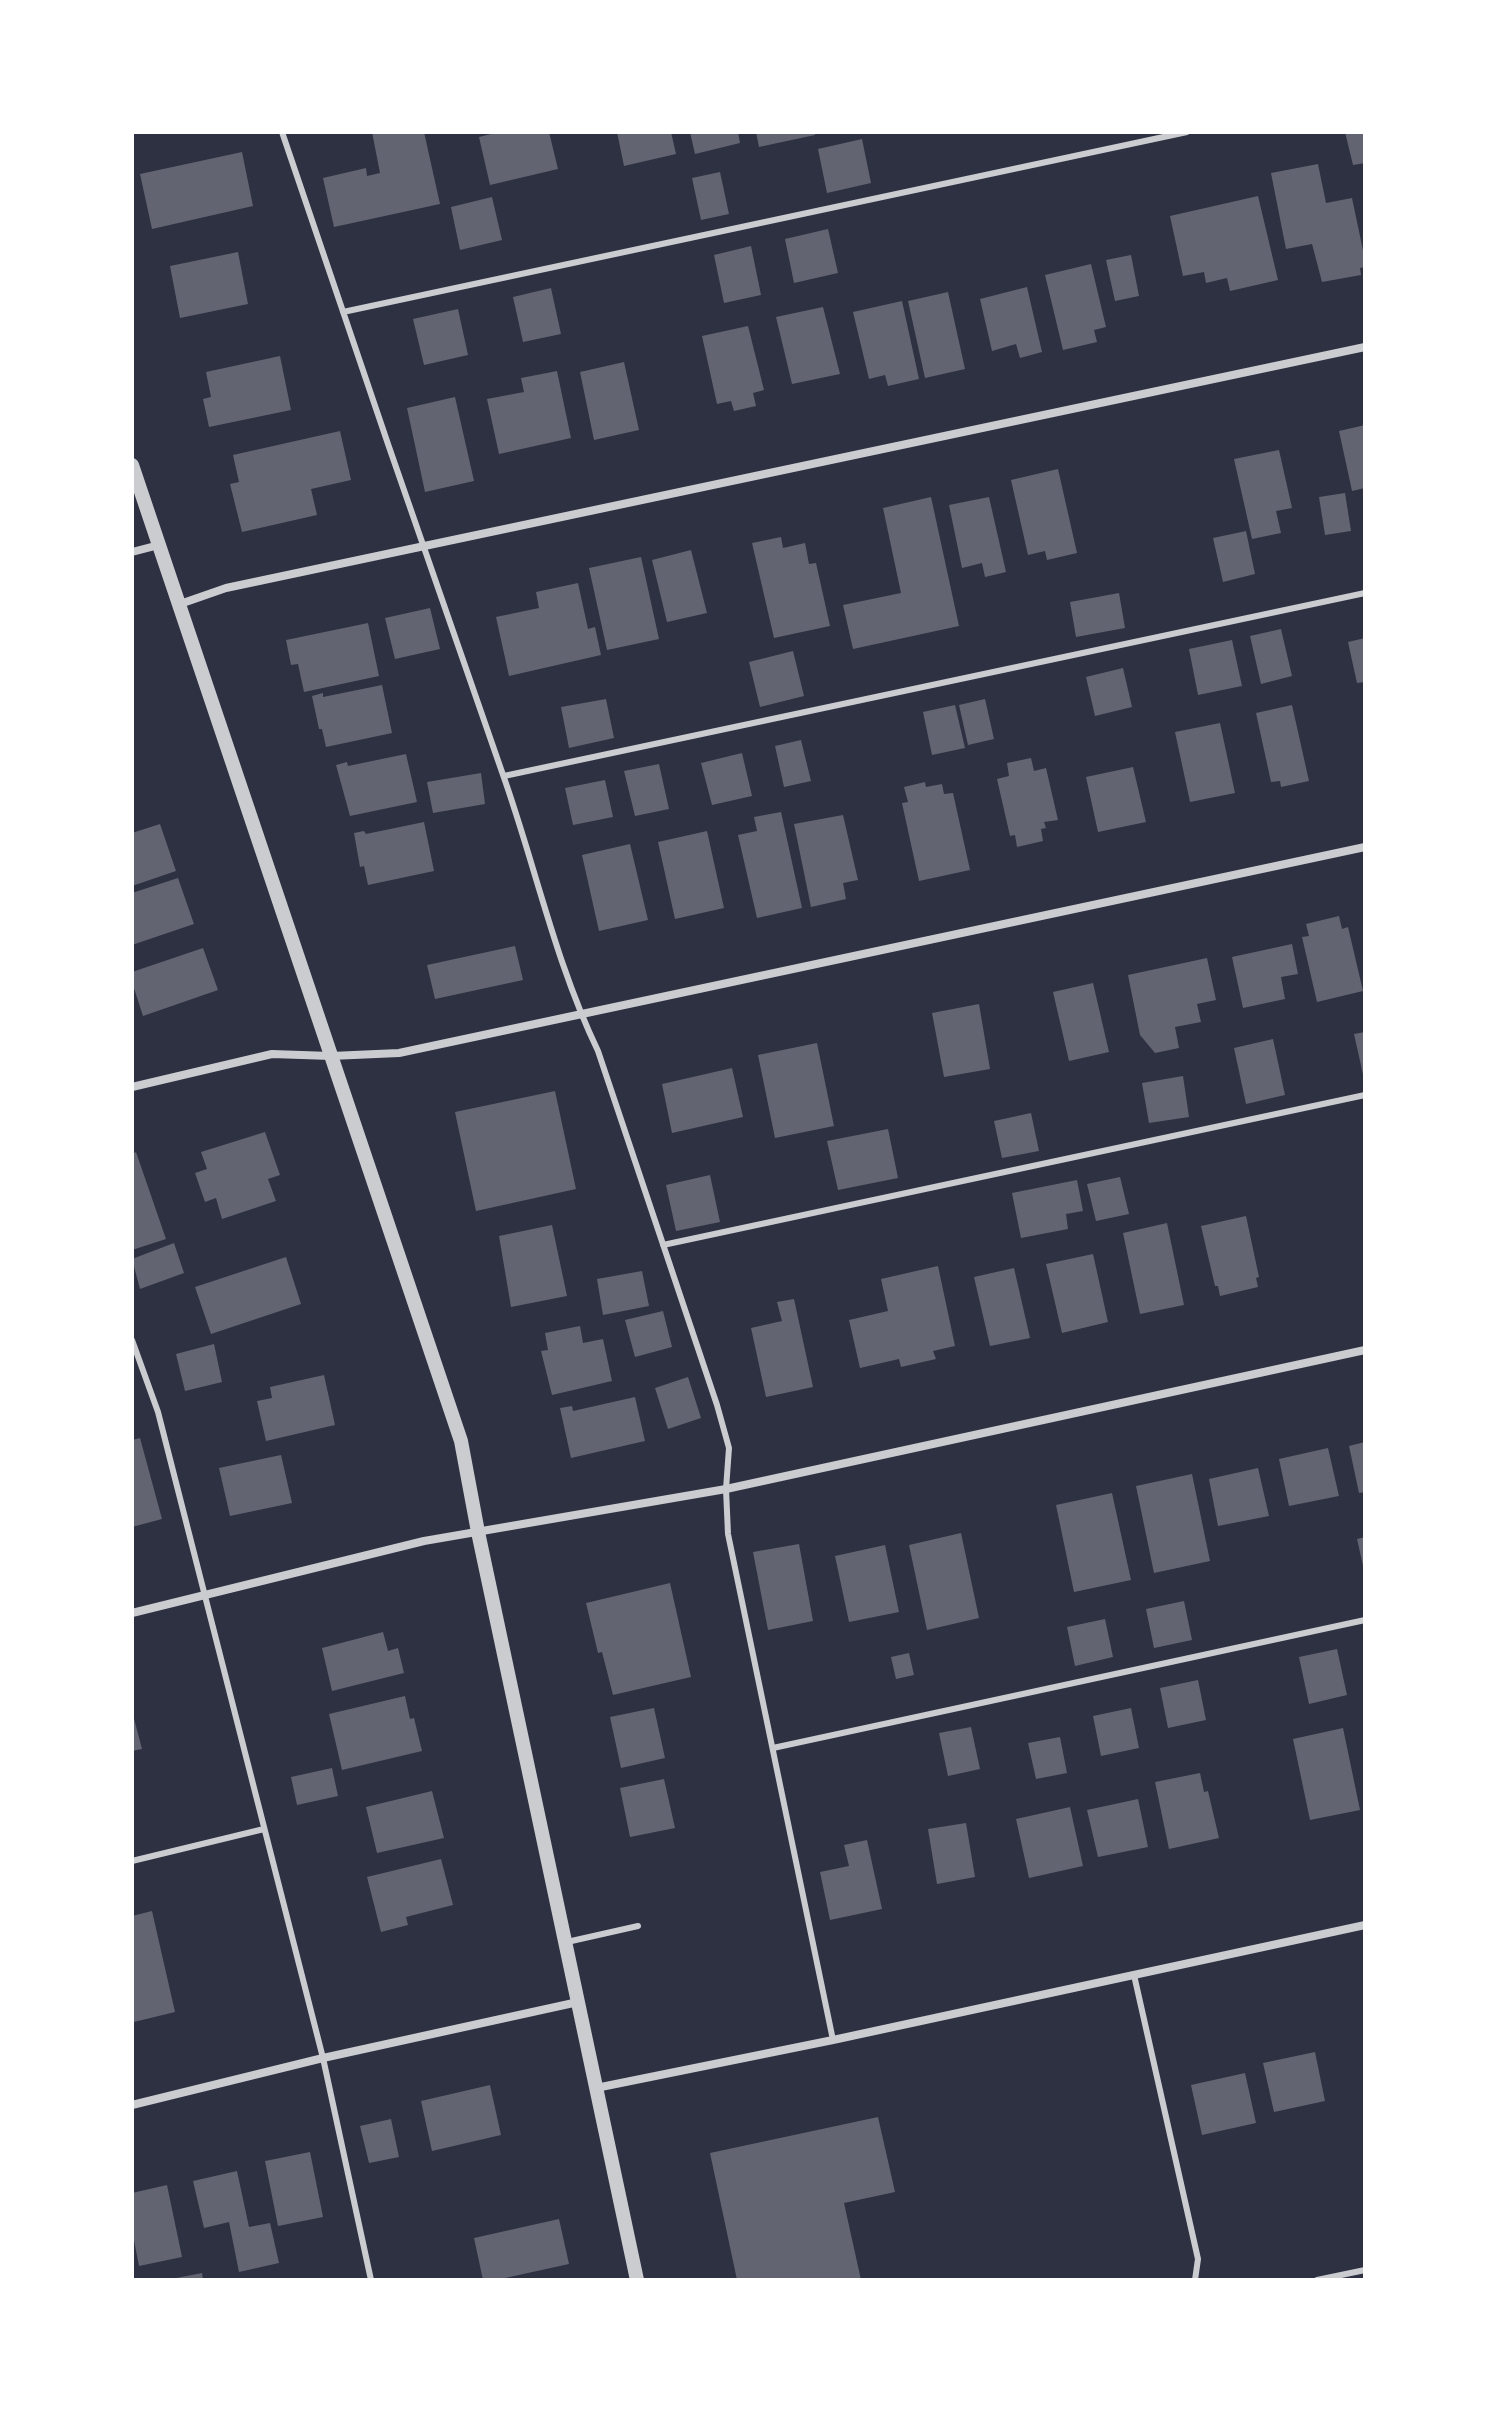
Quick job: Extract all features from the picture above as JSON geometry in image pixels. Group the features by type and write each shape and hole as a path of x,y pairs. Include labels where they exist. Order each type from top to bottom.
{"street":[{"path":"180,604 226,588 1365,347"},
{"path":"132,465 461,1441 637,2280"},
{"path":"132,552 159,545"},
{"path":"132,1087 272,1054 331,1056 399,1053 1365,847"},
{"path":"132,1613 424,1541 726,1489 1365,1350"},
{"path":"596,2088 1365,1925"},
{"path":"132,2105 323,2058 578,2002"}],"lane":[{"path":"282,132 422,547 504,776 580,1014 598,1051 717,1405 729,1448 726,1489 728,1534 833,2040"},
{"path":"343,312 1187,132"},
{"path":"504,776 1365,593"},
{"path":"663,1245 1365,1095"},
{"path":"132,1340 136,1361 158,1412 323,2058 371,2280"},
{"path":"773,1748 1365,1620"},
{"path":"132,1861 264,1829"},
{"path":"566,1942 638,1926"},
{"path":"1134,1975 1198,2259 1195,2280"},
{"path":"1317,2280 1365,2270"}],"building":[{"path":"372,132 424,132 440,204 334,227 323,178 366,168 367,176 380,173"},
{"path":"499,132 549,132 558,169 490,185 479,137"},
{"path":"617,132 671,132 676,154 624,166"},
{"path":"690,132 738,132 740,143 695,154"},
{"path":"756,132 815,132 815,135 759,147"},
{"path":"1345,132 1365,132 1365,163 1353,165"},
{"path":"862,139 871,183 827,193 818,149"},
{"path":"242,152 253,206 152,229 140,174"},
{"path":"1318,164 1326,203 1352,198 1365,260 1365,267 1360,268 1361,275 1322,282 1312,244 1286,249 1271,173"},
{"path":"720,172 729,214 701,220 692,178"},
{"path":"1258,196 1278,280 1230,291 1227,278 1206,283 1204,272 1183,276 1170,216"},
{"path":"492,197 502,240 460,250 451,207"},
{"path":"828,229 838,273 794,283 785,239"},
{"path":"751,246 761,295 724,303 714,255"},
{"path":"238,252 248,304 180,318 170,266"},
{"path":"1131,255 1139,296 1115,301 1106,260"},
{"path":"1091,264 1106,327 1094,330 1097,342 1063,350 1045,275"},
{"path":"1027,287 1042,352 1020,358 1016,344 992,351 980,299"},
{"path":"551,288 561,334 523,342 513,297"},
{"path":"948,292 965,369 925,378 908,301"},
{"path":"902,301 919,379 888,386 885,375 869,379 853,312"},
{"path":"823,307 840,374 792,384 776,317"},
{"path":"458,309 468,355 424,365 413,319"},
{"path":"748,326 764,390 753,393 756,406 734,411 731,401 717,404 702,336"},
{"path":"280,356 291,410 209,427 203,399 211,397 206,372"},
{"path":"624,362 639,430 594,440 580,372"},
{"path":"557,371 571,438 499,454 487,399 524,392 521,378"},
{"path":"455,397 474,481 425,492 407,408"},
{"path":"1365,425 1365,488 1352,491 1339,431"},
{"path":"340,431 351,480 311,489 317,515 242,532 230,484 239,482 233,455"},
{"path":"1279,450 1292,508 1276,511 1281,533 1252,539 1234,459"},
{"path":"1058,469 1077,553 1047,560 1045,551 1028,555 1011,480"},
{"path":"1345,493 1351,531 1325,535 1319,497"},
{"path":"931,497 959,626 853,649 843,605 901,593 883,508"},
{"path":"989,497 1006,572 985,577 982,563 962,568 949,505"},
{"path":"1246,531 1255,574 1223,582 1213,538"},
{"path":"781,537 783,548 805,543 809,564 816,563 830,626 774,638 752,543"},
{"path":"691,550 707,613 667,622 652,560"},
{"path":"641,557 659,639 607,650 589,568"},
{"path":"578,583 588,629 595,627 601,655 509,676 496,617 539,608 536,592"},
{"path":"1119,593 1125,628 1076,637 1070,602"},
{"path":"430,608 440,649 395,659 385,618"},
{"path":"368,623 379,676 304,692 298,664 291,665 286,640"},
{"path":"1281,629 1292,676 1261,684 1250,636"},
{"path":"1365,638 1365,682 1357,683 1348,642"},
{"path":"1232,640 1242,686 1198,695 1189,649"},
{"path":"793,651 804,696 760,707 749,662"},
{"path":"1123,668 1132,707 1095,716 1086,677"},
{"path":"382,685 392,733 326,747 312,696 323,693 323,697"},
{"path":"606,699 614,738 569,748 561,707"},
{"path":"985,699 994,739 968,745 959,705"},
{"path":"955,705 965,748 932,755 923,712"},
{"path":"1292,705 1309,781 1281,787 1280,781 1271,782 1256,713"},
{"path":"1220,723 1235,793 1190,802 1175,732"},
{"path":"801,740 811,781 784,787 775,746"},
{"path":"742,753 752,796 712,805 701,763"},
{"path":"406,754 417,802 350,816 336,765 347,762 348,766"},
{"path":"1031,758 1034,771 1046,768 1058,820 1044,822 1046,828 1041,829 1043,841 1017,847 1015,835 1010,836 997,779 1009,776 1007,763"},
{"path":"659,764 669,809 635,816 624,771"},
{"path":"1133,767 1146,822 1098,832 1086,777"},
{"path":"481,773 485,804 433,813 427,782"},
{"path":"605,780 613,817 573,825 565,788"},
{"path":"925,782 926,787 942,784 944,794 953,793 970,870 919,881 902,803 908,802 904,787"},
{"path":"781,812 802,908 757,918 738,835 757,831 754,817"},
{"path":"843,815 858,880 843,883 846,899 811,907 794,824"},
{"path":"424,822 434,871 368,885 364,866 360,867 354,833 364,831 366,834"},
{"path":"160,824 176,871 132,886 132,833"},
{"path":"707,831 724,908 675,919 658,842"},
{"path":"630,844 648,920 599,931 582,855"},
{"path":"178,878 194,924 132,945 132,893"},
{"path":"1339,916 1342,929 1348,927 1363,991 1317,1002 1302,937 1309,936 1306,924"},
{"path":"1292,944 1298,974 1281,977 1285,999 1243,1008 1232,957"},
{"path":"515,946 523,980 435,999 427,965"},
{"path":"203,948 218,990 143,1016 132,982 132,972"},
{"path":"1207,958 1216,1000 1197,1004 1201,1022 1175,1027 1179,1048 1155,1053 1140,1035 1128,975"},
{"path":"1093,983 1109,1052 1069,1061 1053,992"},
{"path":"979,1004 990,1069 944,1077 932,1013"},
{"path":"1365,1032 1365,1079 1364,1079 1354,1034"},
{"path":"1273,1039 1285,1095 1246,1104 1234,1048"},
{"path":"817,1043 834,1126 775,1138 758,1055"},
{"path":"732,1068 743,1117 672,1133 662,1084"},
{"path":"1183,1076 1189,1117 1149,1123 1142,1083"},
{"path":"555,1091 576,1189 476,1211 455,1112"},
{"path":"1031,1113 1039,1151 1002,1158 994,1121"},
{"path":"888,1129 898,1178 838,1190 827,1141"},
{"path":"265,1132 280,1175 268,1179 276,1201 222,1219 216,1198 205,1202 195,1173 207,1169 201,1152"},
{"path":"136,1152 166,1239 132,1250 132,1154"},
{"path":"710,1175 720,1222 676,1231 666,1185"},
{"path":"1120,1177 1129,1214 1096,1221 1087,1184"},
{"path":"1077,1180 1083,1211 1066,1214 1068,1229 1021,1238 1012,1193"},
{"path":"1246,1216 1259,1277 1256,1278 1258,1287 1220,1296 1201,1226"},
{"path":"1167,1223 1184,1305 1140,1314 1123,1233"},
{"path":"552,1225 567,1296 511,1307 499,1236"},
{"path":"174,1243 184,1273 140,1289 132,1259"},
{"path":"1093,1254 1108,1322 1062,1333 1046,1264"},
{"path":"286,1257 301,1304 211,1334 195,1287"},
{"path":"938,1266 955,1346 933,1351 936,1359 901,1367 899,1359 860,1368 849,1320 888,1311 881,1279"},
{"path":"1014,1268 1030,1338 990,1346 974,1277"},
{"path":"642,1271 649,1306 603,1315 597,1279"},
{"path":"794,1299 813,1387 766,1397 751,1328 782,1321 777,1302"},
{"path":"663,1311 672,1347 635,1357 625,1320"},
{"path":"580,1326 583,1343 603,1339 612,1381 552,1395 541,1351 548,1350 545,1333"},
{"path":"214,1344 222,1382 185,1391 176,1354"},
{"path":"324,1375 335,1425 266,1441 257,1401 272,1398 270,1387"},
{"path":"688,1377 701,1418 668,1429 655,1388"},
{"path":"635,1397 645,1441 571,1458 560,1408 572,1406 573,1411"},
{"path":"140,1438 162,1519 132,1527 132,1440"},
{"path":"1365,1442 1365,1492 1359,1493 1349,1446"},
{"path":"1328,1448 1339,1496 1289,1506 1279,1459"},
{"path":"281,1455 292,1503 230,1516 219,1468"},
{"path":"1258,1468 1269,1516 1218,1526 1209,1479"},
{"path":"1192,1474 1210,1561 1154,1573 1136,1486"},
{"path":"1112,1493 1131,1580 1074,1592 1056,1505"},
{"path":"961,1533 979,1618 927,1630 909,1545"},
{"path":"1365,1537 1365,1570 1364,1570 1357,1539"},
{"path":"799,1544 813,1621 768,1630 753,1552"},
{"path":"885,1545 899,1612 849,1622 835,1556"},
{"path":"670,1583 691,1677 613,1695 602,1652 598,1653 586,1603"},
{"path":"1184,1601 1192,1640 1154,1648 1146,1609"},
{"path":"1105,1619 1113,1657 1075,1666 1067,1627"},
{"path":"383,1632 388,1651 398,1648 404,1673 332,1691 322,1648"},
{"path":"1337,1649 1347,1695 1309,1704 1299,1657"},
{"path":"909,1653 914,1675 896,1679 891,1657"},
{"path":"1198,1680 1206,1720 1168,1728 1160,1688"},
{"path":"405,1696 422,1751 342,1770 329,1714"},
{"path":"654,1708 665,1758 621,1768 610,1717"},
{"path":"1131,1708 1139,1748 1101,1756 1093,1716"},
{"path":"132,1711 142,1749 132,1751"},
{"path":"971,1727 980,1769 948,1776 939,1733"},
{"path":"1343,1728 1360,1810 1310,1820 1293,1739"},
{"path":"1060,1737 1067,1773 1036,1779 1028,1743"},
{"path":"332,1768 338,1796 297,1805 291,1777"},
{"path":"1200,1773 1204,1792 1208,1791 1219,1838 1169,1849 1155,1782"},
{"path":"664,1779 675,1828 630,1837 620,1788"},
{"path":"432,1791 444,1838 377,1853 366,1807"},
{"path":"1138,1799 1148,1847 1098,1857 1087,1810"},
{"path":"1070,1807 1083,1866 1029,1878 1016,1819"},
{"path":"966,1823 975,1877 937,1884 928,1829"},
{"path":"867,1840 882,1909 830,1920 820,1872 849,1866 844,1845"},
{"path":"441,1859 453,1905 406,1917 408,1925 381,1932 367,1877"},
{"path":"152,1911 175,2012 134,2022 132,1916"},
{"path":"1315,2052 1325,2101 1274,2112 1263,2063"},
{"path":"1245,2073 1256,2123 1202,2135 1191,2085"},
{"path":"490,2085 501,2135 432,2151 421,2101"},
{"path":"878,2117 895,2192 844,2203 861,2280 737,2280 710,2153"},
{"path":"391,2119 399,2157 369,2163 360,2126"},
{"path":"310,2152 323,2217 278,2226 265,2161"},
{"path":"237,2171 249,2227 270,2223 279,2263 239,2272 229,2222 204,2228 193,2181"},
{"path":"167,2185 182,2257 139,2266 132,2230 132,2193"},
{"path":"559,2219 569,2264 483,2280 474,2238"},
{"path":"202,2273 203,2280 171,2280 171,2279"}]}
